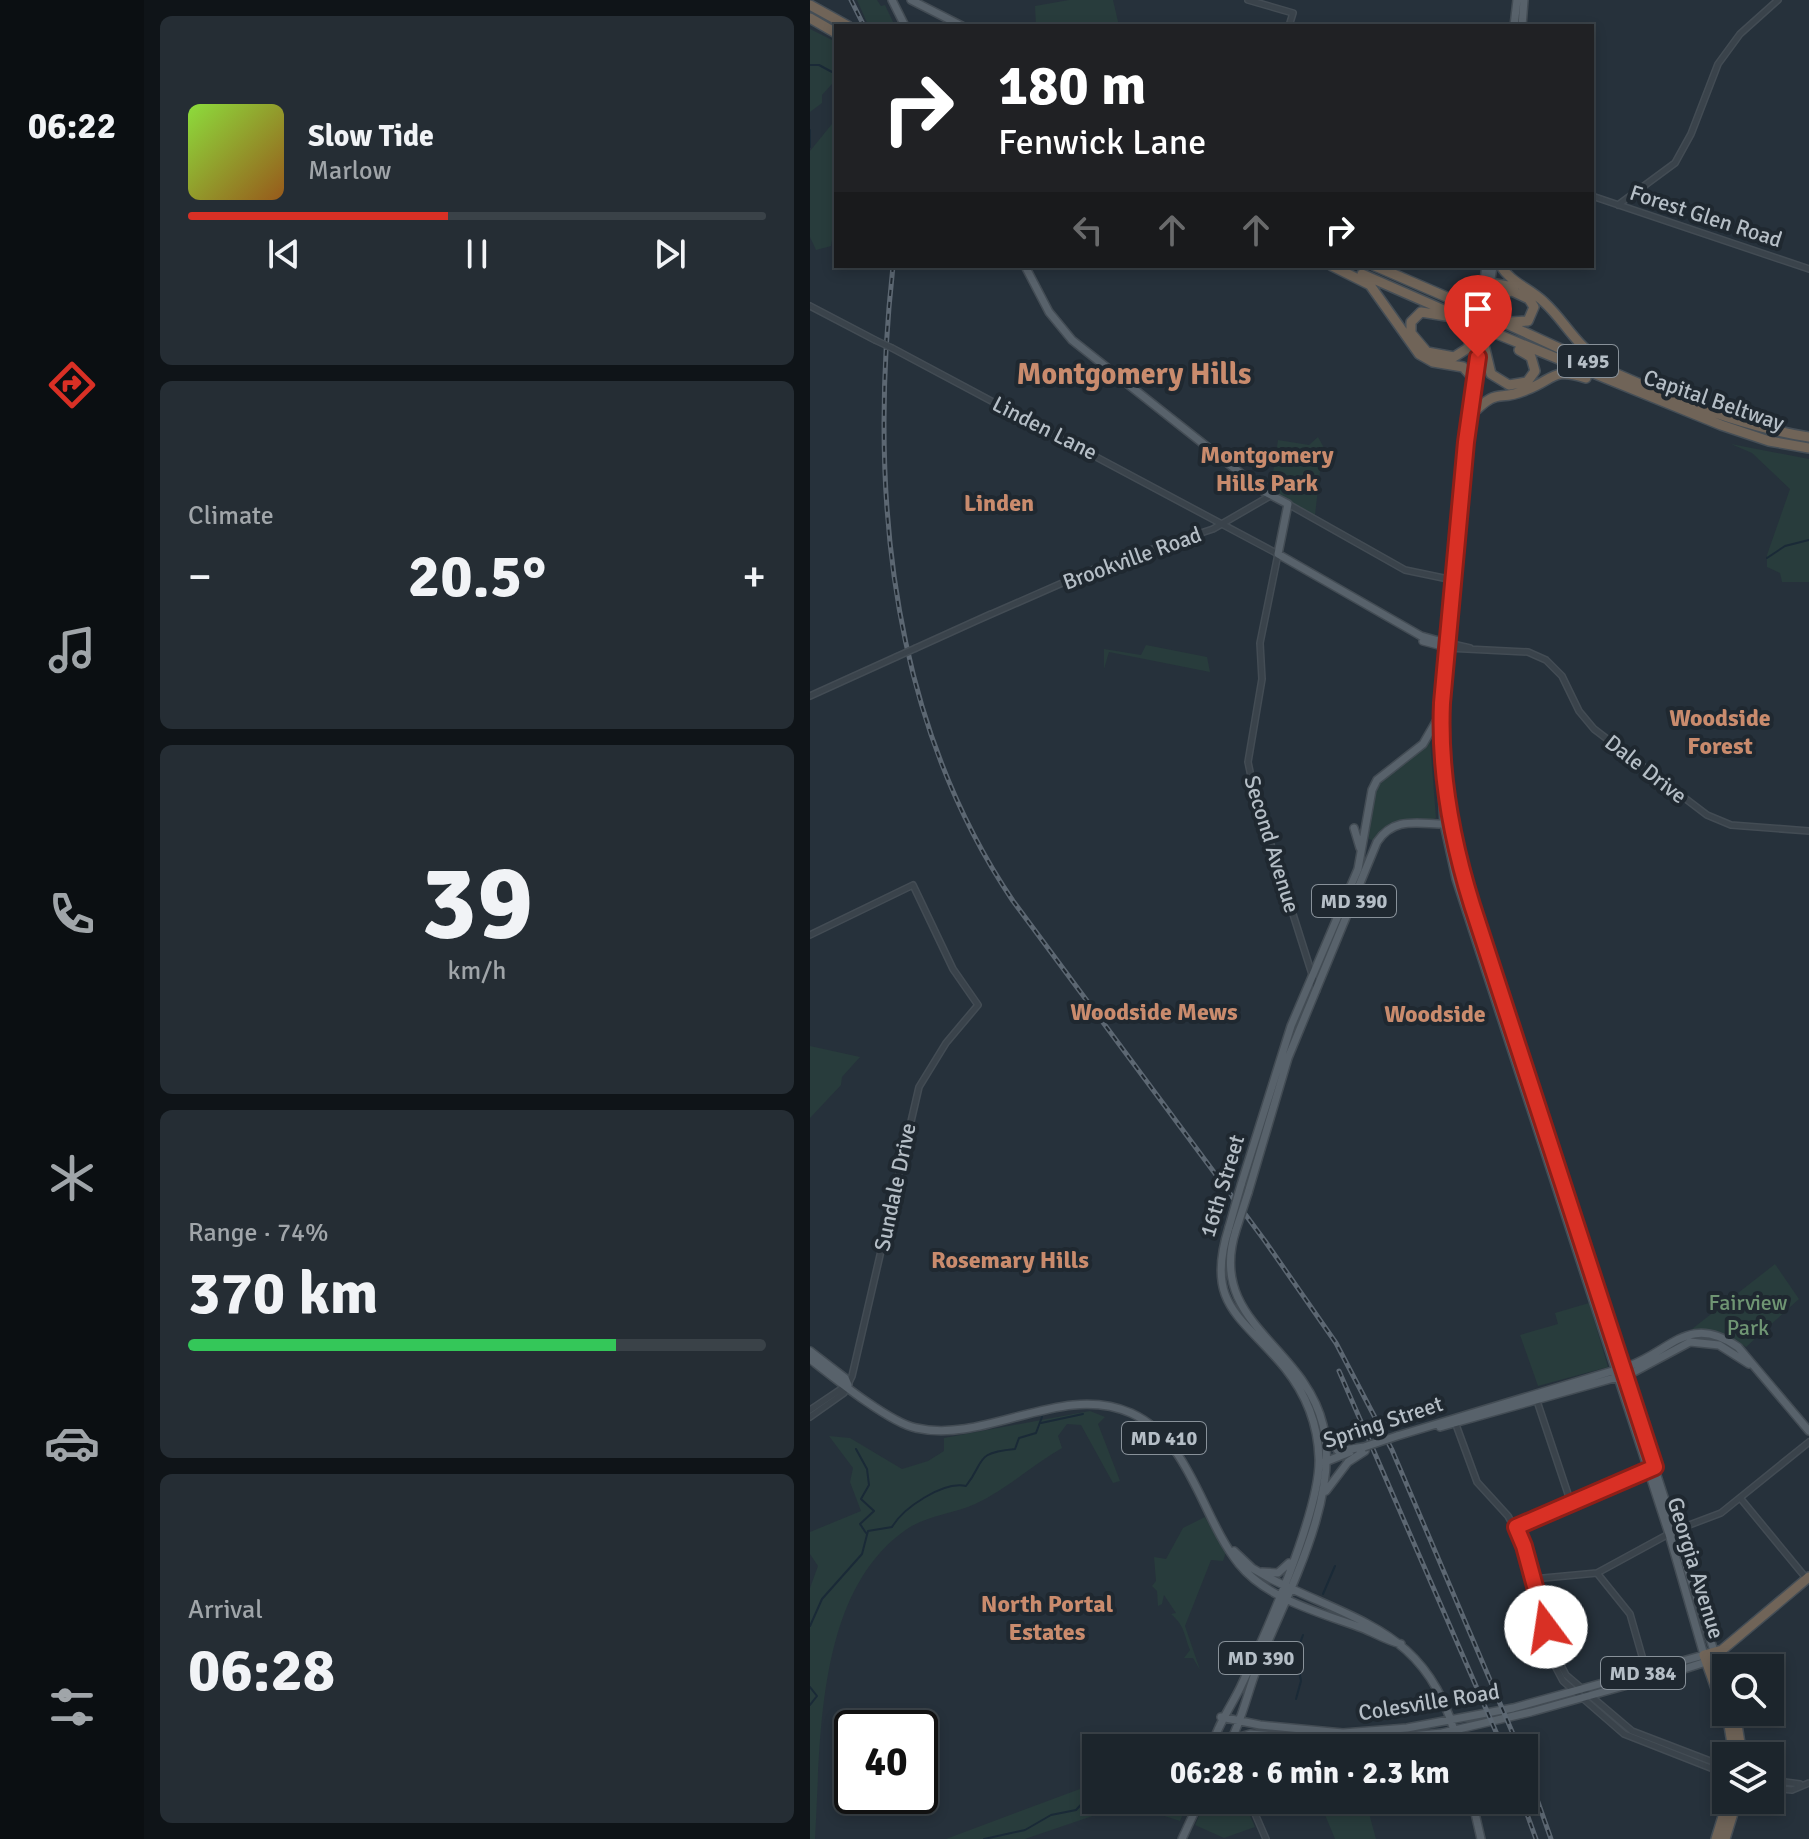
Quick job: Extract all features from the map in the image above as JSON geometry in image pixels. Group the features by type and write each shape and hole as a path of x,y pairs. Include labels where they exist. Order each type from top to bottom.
{"highway":[{"path":"810,5 844,24"},
{"path":"810,18 834,32"},
{"path":"1336,268 1370,285 1419,354 1433,362 1463,367 1475,380"},
{"name":"Capital Beltway","path":"1349,268 1639,394 1745,433 1809,448"},
{"name":"Capital Beltway","path":"1380,268 1680,397 1749,423 1809,437"},
{"path":"1503,268 1511,279 1536,295 1592,355 1680,397"},
{"path":"1487,282 1536,295"},
{"path":"1465,319 1421,312 1411,322 1411,333 1427,352 1454,357 1468,348 1497,295 1512,291 1532,303 1533,312 1528,321 1519,324 1498,320"},
{"path":"1483,341 1488,368 1494,378 1509,385 1527,382 1535,371 1534,361 1497,334"},
{"path":"1470,416 1492,396 1526,391 1558,372 1569,372 1639,394"},
{"path":"1715,1654 1808,1580"},
{"name":"Colesville Road","path":"1705,1658 1712,1655"},
{"name":"Georgia Avenue","path":"1705,1658 1730,1725 1732,1742"},
{"path":"1716,1839 1724,1814"},
{"path":"1725,1839 1733,1814"}],"main road":[{"path":"892,0 903,22"},
{"path":"903,22 903,5 912,0 958,24"},
{"path":"1514,24 1517,0"},
{"path":"1522,24 1524,0"},
{"path":"1026,268 1049,312 1072,340 1270,496 1288,504 1278,554 1421,636 1429,644 1446,645"},
{"name":"Georgia Avenue","path":"1486,268 1446,645 1439,769 1448,824 1619,1372 1715,1654"},
{"name":"Georgia Avenue","path":"1487,282 1492,268"},
{"name":"Georgia Avenue","path":"1478,357 1483,341 1483,316"},
{"name":"16th Street","path":"1286,1586 1325,1464 1305,1400 1284,1368 1240,1323 1227,1300 1220,1271 1241,1185 1291,1026 1355,878 1372,790 1377,780 1423,744 1442,711"},
{"name":"16th Street","path":"1239,1720 1282,1596 1323,1497 1325,1464 1323,1422 1301,1374 1242,1309 1230,1281 1232,1228 1248,1193 1285,1067 1381,835 1403,822 1448,824"},
{"path":"1354,828 1362,853"},
{"path":"1227,1300 1254,1333 1264,1334 1284,1368"},
{"name":"Spring Street","path":"1325,1464 1454,1419 1619,1372 1640,1363 1671,1340 1707,1334 1738,1347 1809,1431"},
{"name":"MD 410","path":"810,1351 845,1378 848,1385"},
{"name":"MD 410","path":"810,1359 903,1424 936,1431 1084,1405 1108,1406 1131,1413 1154,1427 1175,1451 1227,1543 1250,1576 1282,1596 1401,1644"},
{"path":"1323,1422 1333,1449 1364,1449"},
{"name":"Spring Street","path":"1325,1464 1343,1467 1364,1449"},
{"path":"1323,1497 1343,1467"},
{"name":"Georgia Avenue","path":"1672,1532 1677,1561 1705,1658"},
{"name":"MD 410","path":"1227,1543 1252,1568 1370,1624 1401,1644 1437,1686 1455,1734"},
{"path":"1252,1568 1276,1573 1293,1558"},
{"path":"1677,1561 1689,1587 1694,1588"},
{"name":"16th Street","path":"1216,1734 1221,1717 1240,1688 1282,1596"},
{"name":"Colesville Road","path":"1581,1694 1647,1671 1705,1658"},
{"name":"Colesville Road","path":"1407,1734 1453,1726 1581,1694 1705,1658"},
{"name":"MD 384","path":"1221,1717 1239,1720"},
{"name":"Colesville Road","path":"1239,1720 1343,1733 1453,1726"},
{"name":"MD 390","path":"1234,1734 1239,1720"},
{"path":"1182,1839 1192,1814"},
{"path":"1475,1814 1481,1839"}],"street":[{"path":"1248,0 1293,13 1290,24"},
{"path":"1618,205 1675,163 1691,134 1718,64 1740,34 1778,0"},
{"name":"Forest Glen Road","path":"1594,197 1809,269"},
{"name":"Linden Lane","path":"810,306 1225,523 1278,554"},
{"name":"Brookville Road","path":"810,696 1101,566 1225,523 1270,496"},
{"path":"1288,504 1405,570 1453,580"},
{"name":"Second Avenue","path":"1278,554 1260,640 1262,679 1248,762 1254,791 1317,990"},
{"name":"Dale Drive","path":"1446,645 1521,654 1528,652 1553,665 1589,724 1678,795 1720,821 1809,831"},
{"name":"Sundale Drive","path":"810,935 913,885 952,964 978,1005 946,1043 919,1087 848,1385"},
{"path":"810,1410 848,1385"},
{"path":"810,1417 844,1393 848,1385"},
{"path":"1535,1395 1571,1503"},
{"path":"1454,1419 1477,1482 1516,1527 1555,1657 1581,1694 1624,1734 1712,1769"},
{"path":"1531,1579 1597,1573 1672,1532 1718,1515 1809,1442"},
{"path":"1516,1527 1651,1469"},
{"path":"1741,1499 1808,1580"},
{"path":"1597,1573 1630,1614 1647,1671"},
{"path":"1581,1694 1632,1731 1712,1762"},
{"path":"1784,1782 1809,1783"},
{"path":"1784,1789 1792,1790 1801,1784"},
{"path":"1255,1814 1266,1839"}],"green space":[{"path":"857,0 877,0 881,6 885,5 894,24 868,24"},
{"path":"1069,0 1113,0 1119,24 1036,24 1035,6"},
{"path":"810,29 834,41 834,85 822,95 822,103 810,112"},
{"path":"834,125 834,227 831,246 816,250 810,237 810,151"},
{"name":"Montgomery Hills Park","path":"1318,437 1323,446 1315,515 1261,486 1273,473 1278,440 1309,445"},
{"path":"1731,444 1809,459 1809,582 1782,582 1780,573 1767,567 1767,555 1790,489 1752,453"},
{"path":"1146,645 1207,657 1210,672 1109,652 1104,669 1104,649 1141,655"},
{"path":"1430,741 1436,818 1397,822 1375,841 1369,839 1367,819 1378,781"},
{"path":"810,1046 860,1057 842,1077 841,1085 810,1118"},
{"name":"Fairview Park","path":"1775,1264 1799,1299 1746,1347 1723,1333 1692,1329"},
{"path":"1589,1303 1608,1367 1538,1386 1520,1335 1558,1324 1555,1313"},
{"path":"1090,1411 1105,1417 1098,1424 1120,1481 1113,1483 1081,1425 1067,1424 1058,1436 1062,1448 975,1504 907,1529 877,1556 855,1590 839,1629 829,1671 822,1714 815,1839 810,1839 810,1588 818,1566 810,1554 810,1532 861,1511 850,1482 853,1468 829,1436 850,1438 902,1469 928,1461 944,1451 944,1438"},
{"path":"1205,1517 1226,1552 1223,1561 1211,1560 1185,1626 1200,1670 1193,1658 1184,1658 1190,1650 1182,1627 1171,1614 1176,1613 1164,1595 1162,1604 1158,1606 1157,1591 1152,1586 1156,1581 1154,1557 1166,1559 1183,1528"},
{"path":"1082,1788 1082,1814 1098,1814 1025,1839 946,1839"},
{"path":"1158,1814 1183,1814 1180,1821"},
{"path":"1200,1814 1249,1814 1255,1827 1224,1838 1195,1825"},
{"path":"1325,1814 1369,1814 1376,1839 1335,1839"}],"waterway":[{"path":"810,65 834,70"},
{"path":"810,130 810,147"},
{"path":"1767,558 1785,546 1809,540"},
{"path":"1041,1423 1083,1414"},
{"path":"810,1626 822,1599 862,1554 868,1531 892,1527 914,1504 935,1492 966,1486 986,1456 1015,1449 1019,1438 1036,1433 1042,1417"},
{"path":"856,1449 867,1469 869,1485 861,1499 874,1511 860,1524 866,1533"},
{"path":"1323,1594 1335,1566"},
{"path":"1296,1699 1301,1681 1296,1654 1303,1635"},
{"path":"810,1687 817,1696 810,1705"},
{"path":"984,1839 1025,1830 1051,1815 1076,1810 1082,1804"}],"railway":[{"path":"851,0 863,24"},
{"path":"893,268 886,348 884,431 887,514 897,596 913,676 938,754 971,829 1013,901 1265,1241 1336,1343 1392,1450 1513,1734"},
{"path":"1339,1371 1497,1734"},
{"path":"1538,1802 1551,1839"},
{"path":"1527,1814 1536,1839"}],"district":[{"name":"Montgomery Hills","path":"1134,374"},
{"name":"Montgomery Hills Park","path":"1267,469"},
{"name":"Linden","path":"999,503"},
{"name":"Woodside Forest","path":"1720,732"},
{"name":"Woodside Mews","path":"1154,1012"},
{"name":"Woodside","path":"1435,1014"},
{"name":"Rosemary Hills","path":"1010,1260"},
{"name":"North Portal Estates","path":"1047,1618"}],"route":[{"path":"1478,357 1466,442 1442,703 1442,746 1451,823 1463,878 1655,1467 1516,1527 1546,1627"}]}
